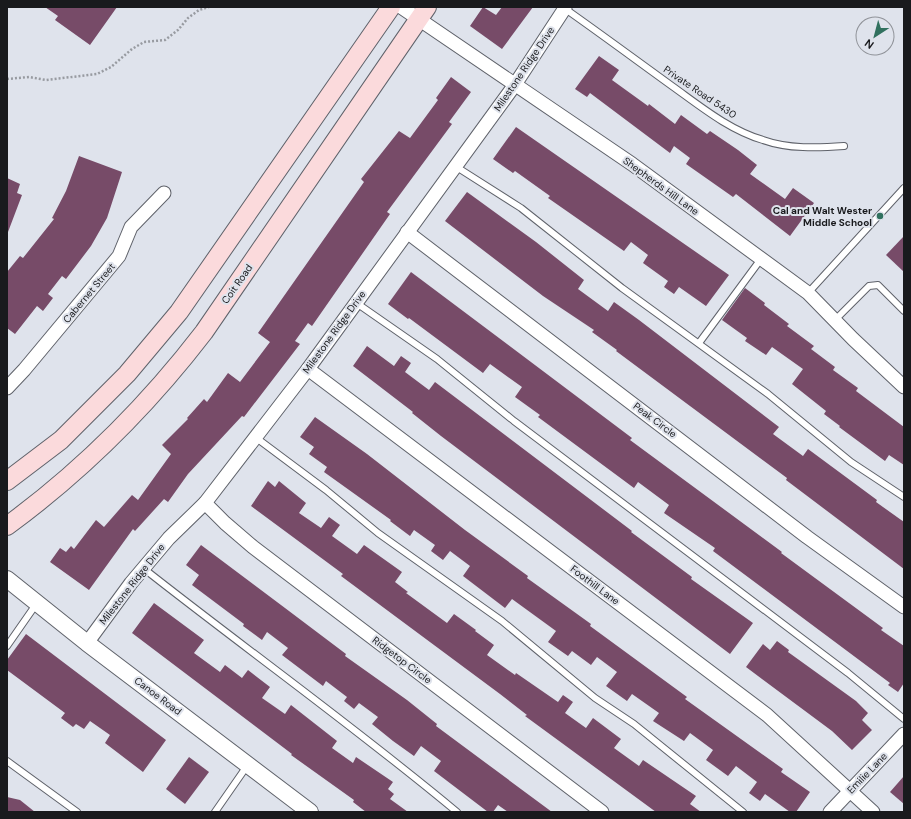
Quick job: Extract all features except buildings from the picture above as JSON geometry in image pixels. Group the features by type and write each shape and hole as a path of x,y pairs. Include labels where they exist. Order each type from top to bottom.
{"main road":[{"path":"7,481 61,440 127,374 179,312 390,7"},
{"name":"Coit Road","path":"7,526 93,456 171,375 204,332 423,13"}],"street":[{"name":"Shepherds Hill Lane","path":"401,7 423,13 514,86 632,164 808,293 904,387"},
{"name":"Milestone Ridge Drive","path":"87,643 143,568 168,538 205,503 308,369 355,302 514,86 564,8"},
{"name":"Cabernet Street","path":"7,388 24,370 119,256 131,227 164,193"},
{"name":"Peak Circle","path":"407,232 807,537 904,607"},
{"name":"Foothill Lane","path":"308,369 767,715 873,812"},
{"name":"Ridgetop Circle","path":"205,503 225,523 253,547 602,812"},
{"name":"Canoe Road","path":"7,579 87,643 310,812"},
{"name":"Emilie Lane","path":"830,812 904,734"}],"lane":[{"name":"Private Road 5430","path":"564,8 711,114 742,131 763,140 786,144 817,148 844,146"},
{"path":"455,166 521,208 622,288 768,394 851,462 904,497"},
{"path":"808,293 904,188"},
{"path":"699,343 761,259"},
{"path":"834,320 869,286 873,284 878,285 904,311"},
{"path":"355,302 437,359 514,420 842,668 904,719"},
{"path":"255,437 326,490 378,533 502,621 595,698 634,724 743,812"},
{"path":"143,568 226,634 326,708 457,812"},
{"path":"7,646 37,603"},
{"path":"7,761 77,812"},
{"path":"215,812 241,777 248,764"}],"path":[{"path":"7,79 29,77 46,80 97,74 111,67 132,49 144,42 165,40 199,10 209,7"}],"place":[{"name":"Cal and Walt Wester Middle School","path":"880,216"}]}
